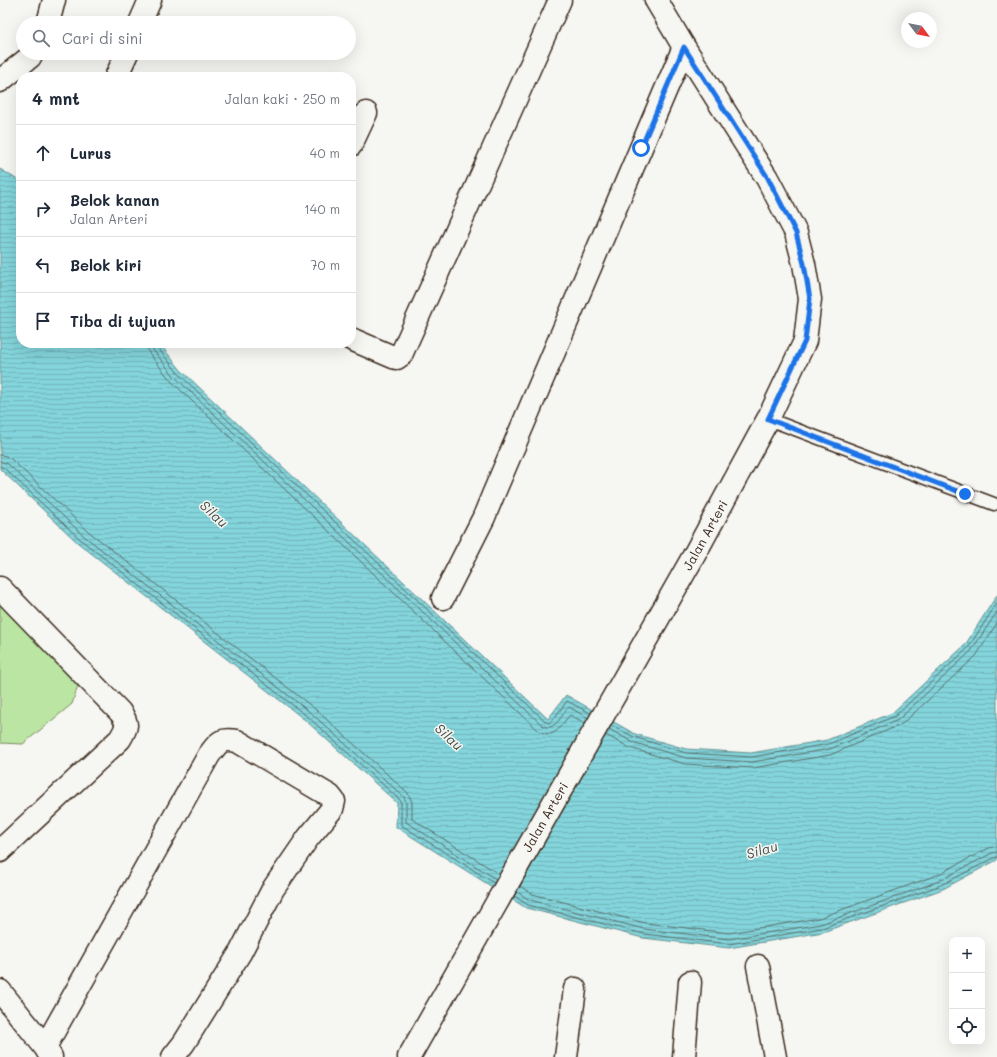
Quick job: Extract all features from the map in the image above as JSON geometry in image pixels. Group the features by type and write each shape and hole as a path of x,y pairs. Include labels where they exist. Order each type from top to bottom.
{"street":[{"path":"50,16 54,0"},
{"path":"143,16 150,0"},
{"path":"356,341 393,357 397,358 401,355 560,0"},
{"name":"Jalan Arteri","path":"409,1057 692,559 768,419 805,341 810,299 804,264 796,233 768,178 684,47 656,0"},
{"path":"443,598 484,517 684,47"},
{"path":"0,81 26,60"},
{"path":"118,72 124,60"},
{"path":"356,134 366,112"},
{"path":"0,588 120,712 126,720 127,728 120,739 0,851"},
{"path":"0,991 48,1052 209,755 218,743 226,739 237,741 330,796 334,802 332,809 308,838 274,889 240,953 184,1043 173,1057"},
{"path":"758,966 775,1057"},
{"path":"684,1057 690,982"},
{"path":"566,1057 575,989"}],"lane":[{"path":"768,419 994,504"}],"green space":[{"path":"0,604 79,682 72,704 23,744 0,743"}],"water":[{"name":"Silau","path":"0,169 16,179 16,348 163,348 181,370 548,719 566,695 635,734 686,749 751,753 827,740 892,713 965,645 997,595 997,860 943,889 823,932 729,948 643,938 526,908 396,827 397,803 305,720 78,543 0,469"}],"route":[{"path":"641,148 684,47 768,178 796,233 804,264 810,299 805,341 768,419 965,494"}]}
